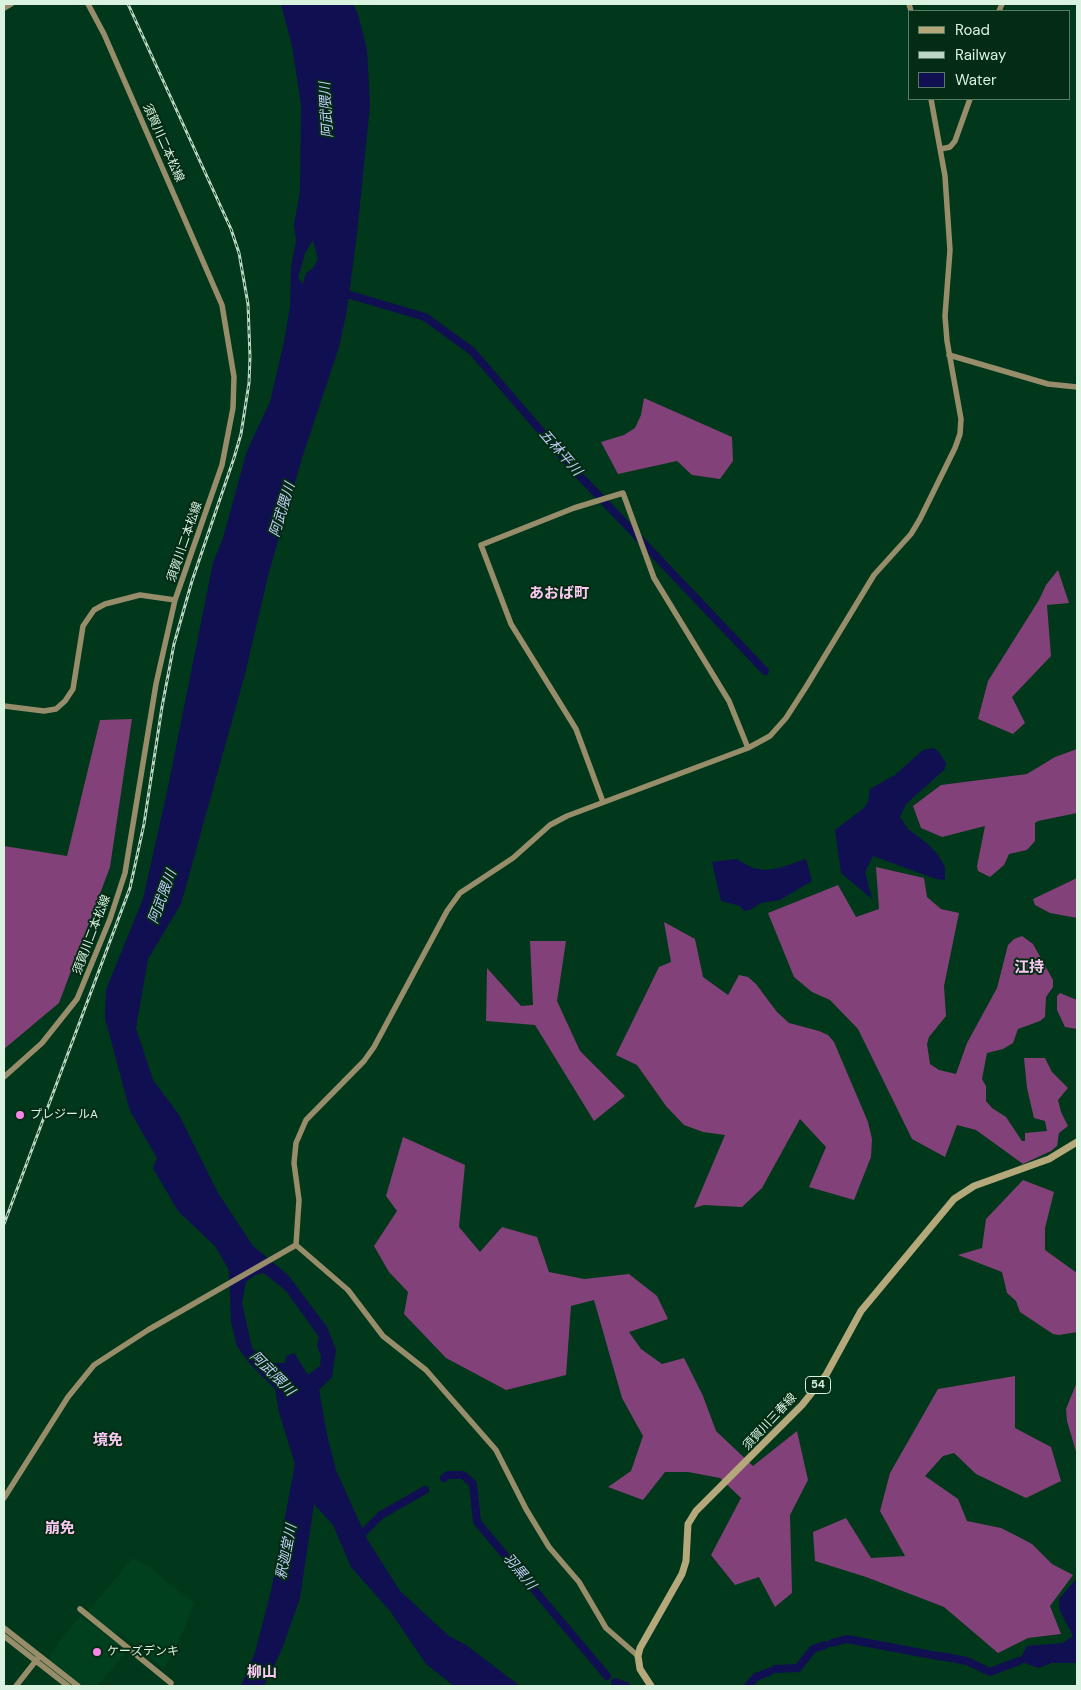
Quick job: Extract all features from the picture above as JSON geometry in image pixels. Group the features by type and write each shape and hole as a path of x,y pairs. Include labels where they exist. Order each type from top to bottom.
{"main road":[{"name":"須賀川三春線","path":"638,1656 640,1648 682,1574 686,1561 687,1531 690,1519 808,1397 826,1375 861,1310 949,1206 974,1186 1049,1159 1077,1142"},
{"path":"638,1656 640,1669 651,1686"}],"street":[{"path":"4,8 11,4"},
{"name":"須賀川二本松線","path":"4,1077 47,1038 77,999 110,919 125,873 156,684 175,600 227,447 233,408 234,377 222,305 206,264 104,34 88,4"},
{"path":"296,1245 299,1200 294,1152 298,1134 316,1107 350,1076 374,1047 454,900 476,880 513,858 550,825 603,802 748,748 770,736 786,718 874,574 911,534 930,503 960,434 960,407 949,354 945,316 950,250 941,149 931,100"},
{"path":"941,149 950,147 955,141 970,100"},
{"path":"949,354 1048,384 1077,387"},
{"path":"603,802 576,728 511,624 481,545 574,508 623,493 654,578 729,702 748,748"},
{"path":"4,706 44,712 56,709 65,701 73,689 83,626 94,610 105,604 140,595 175,600"},
{"path":"4,1498 68,1397 94,1365 296,1245"},
{"path":"296,1245 348,1290 383,1336 426,1370 496,1450 526,1509 549,1547 579,1582 606,1628 638,1656"},
{"path":"80,1609 170,1683"},
{"path":"4,1628 21,1641 23,1648 78,1686"},
{"path":"4,1636 38,1658 52,1674 68,1686"},
{"path":"16,1686 38,1658"}],"shaded area":[{"path":"644,398 732,437 733,461 720,479 692,475 677,461 618,474 601,442 624,435 635,428 641,415"},
{"path":"1058,570 1069,603 1047,605 1051,656 1012,697 1025,723 1013,734 978,719 988,681 1039,600 1046,585"},
{"path":"132,719 110,867 59,1003 4,1049 4,846 67,856 100,720"},
{"path":"1077,749 1077,813 1035,823 1035,841 1027,850 1009,854 1004,865 990,877 978,871 977,866 985,826 942,837 921,828 913,806 941,785 1027,774 1055,757"},
{"path":"876,867 924,878 927,897 941,909 959,913 944,986 946,1016 929,1037 927,1044 930,1064 939,1070 956,1074 967,1043 997,988 1008,945 1014,939 1022,936 1033,944 1053,980 1053,987 1046,997 1045,1017 1040,1021 1018,1029 1013,1043 1003,1049 987,1053 982,1079 986,1086 986,1101 992,1108 1006,1117 1022,1141 1025,1141 1025,1133 1047,1131 1045,1121 1034,1118 1027,1088 1024,1058 1045,1058 1052,1072 1068,1088 1058,1100 1061,1112 1068,1126 1059,1133 1057,1146 1051,1151 1023,1164 976,1130 957,1125 945,1157 912,1139 858,1029 830,1000 812,992 794,977 768,913 838,885 856,917 879,909"},
{"path":"1077,878 1077,918 1050,913 1035,905 1033,899"},
{"path":"664,922 695,939 703,977 728,995 739,975 748,977 756,984 777,1012 789,1023 819,1031 828,1035 834,1042 868,1122 872,1139 871,1157 854,1200 809,1187 826,1147 800,1119 762,1188 742,1207 704,1205 694,1208 725,1135 703,1132 684,1125 666,1106 637,1065 616,1055 659,967 671,962"},
{"path":"530,941 566,941 557,1001 580,1051 625,1096 594,1121 535,1025 486,1021 487,968 521,1006 533,1005"},
{"path":"1060,993 1077,1000 1077,1029 1065,1027 1057,1010 1057,996"},
{"path":"403,1137 465,1165 459,1227 480,1252 502,1227 537,1237 549,1272 584,1279 629,1274 657,1296 668,1319 629,1332 641,1349 662,1364 684,1358 703,1396 716,1431 753,1466 797,1431 808,1480 790,1515 792,1593 775,1607 759,1577 735,1585 711,1555 741,1498 720,1478 688,1472 665,1472 643,1500 608,1487 631,1471 643,1436 622,1398 594,1300 571,1306 566,1375 506,1390 446,1358 404,1314 408,1292 389,1272 374,1246 397,1211 386,1196"},
{"path":"1023,1180 1054,1192 1045,1228 1045,1250 1077,1273 1077,1332 1053,1334 1020,1312 1016,1301 1007,1293 1002,1272 958,1255 982,1248 986,1219"},
{"path":"1015,1376 1015,1428 1051,1447 1061,1481 1026,1498 976,1474 954,1453 943,1456 925,1476 958,1499 967,1521 1001,1528 1015,1535 1032,1544 1052,1564 1073,1575 1050,1606 1061,1634 1028,1638 998,1653 944,1607 866,1577 815,1561 813,1532 846,1518 871,1558 905,1556 880,1511 890,1473 938,1389"},
{"path":"1077,1382 1077,1455 1067,1421 1066,1409"},
{"path":"132,1558 148,1566 194,1603 185,1627 164,1669 118,1631 115,1634 88,1612"},
{"path":"80,1616 127,1651 97,1686 82,1686 50,1661 50,1654"}],"water":[{"path":"281,4 353,4 358,14 367,50 370,105 347,310 339,347 302,458 269,572 245,674 181,904 148,959 136,1028 153,1080 179,1115 218,1193 253,1246 288,1275 327,1327 336,1350 332,1377 319,1390 327,1435 336,1470 367,1539 400,1591 449,1636 466,1645 520,1686 454,1686 426,1664 390,1611 351,1567 333,1525 314,1504 300,1598 282,1649 264,1686 241,1686 255,1653 271,1591 295,1464 279,1412 275,1389 249,1363 237,1346 231,1322 229,1270 215,1246 178,1211 153,1168 157,1158 130,1111 105,1018 106,990 143,899 166,797 213,563 223,538 247,451 270,402 284,342 290,307 291,267 296,241 294,224 300,192 301,105 292,46","holes":["313,240 318,259 313,268 306,273 303,284 298,278 305,253","264,1273 286,1291 319,1337 317,1346 321,1356 320,1366 308,1375 294,1353 286,1356 285,1363 276,1363 266,1361 252,1348 242,1303 246,1282 255,1275"]},
{"path":"933,748 938,751 946,763 945,769 906,804 900,817 908,829 929,845 938,855 945,867 945,880 936,879 873,856 865,872 872,899 841,873 835,830 864,808 868,802 870,789 895,775 923,750"},
{"path":"736,859 753,868 765,870 779,868 806,859 812,881 780,900 761,903 750,910 744,911 740,906 721,901 712,862"},
{"path":"1077,1578 1077,1663 1051,1663 1039,1668 1019,1661 1027,1646 1063,1643 1073,1636 1060,1611 1059,1599"}],"waterway":[{"name":"五林平川","path":"340,292 425,317 472,351 578,474 765,671"},
{"name":"羽黒川","path":"444,1478 448,1475 463,1475 473,1484 477,1522 607,1676"},
{"name":"羽黒川","path":"358,1538 381,1515 425,1490"},
{"name":"羽黒川","path":"832,1643 847,1639 927,1654"},
{"name":"羽黒川","path":"775,1669 798,1668 813,1649 825,1645"},
{"name":"羽黒川","path":"932,1655 952,1658"},
{"name":"羽黒川","path":"956,1659 967,1661 990,1672 1019,1661"},
{"name":"羽黒川","path":"748,1686 756,1677 769,1672"},
{"name":"羽黒川","path":"615,1682 626,1686"}],"railway":[{"path":"4,1224 130,888 144,824 174,644 192,581 241,434 249,383 248,304 239,253 231,229 128,4"}],"place":[{"name":"プレジールA","path":"20,1115"},
{"name":"ケーズデンキ","path":"97,1652"}],"district":[{"name":"あおば町","path":"559,594"},
{"name":"江持","path":"1029,968"},
{"name":"境免","path":"108,1441"},
{"name":"崩免","path":"60,1529"},
{"name":"柳山","path":"262,1673"}],"water label":[{"name":"阿武隈川","path":"327,110"},
{"name":"阿武隈川","path":"283,510"},
{"name":"阿武隈川","path":"163,897"},
{"name":"阿武隈川","path":"272,1374"},
{"name":"釈迦堂川","path":"287,1552"}]}
